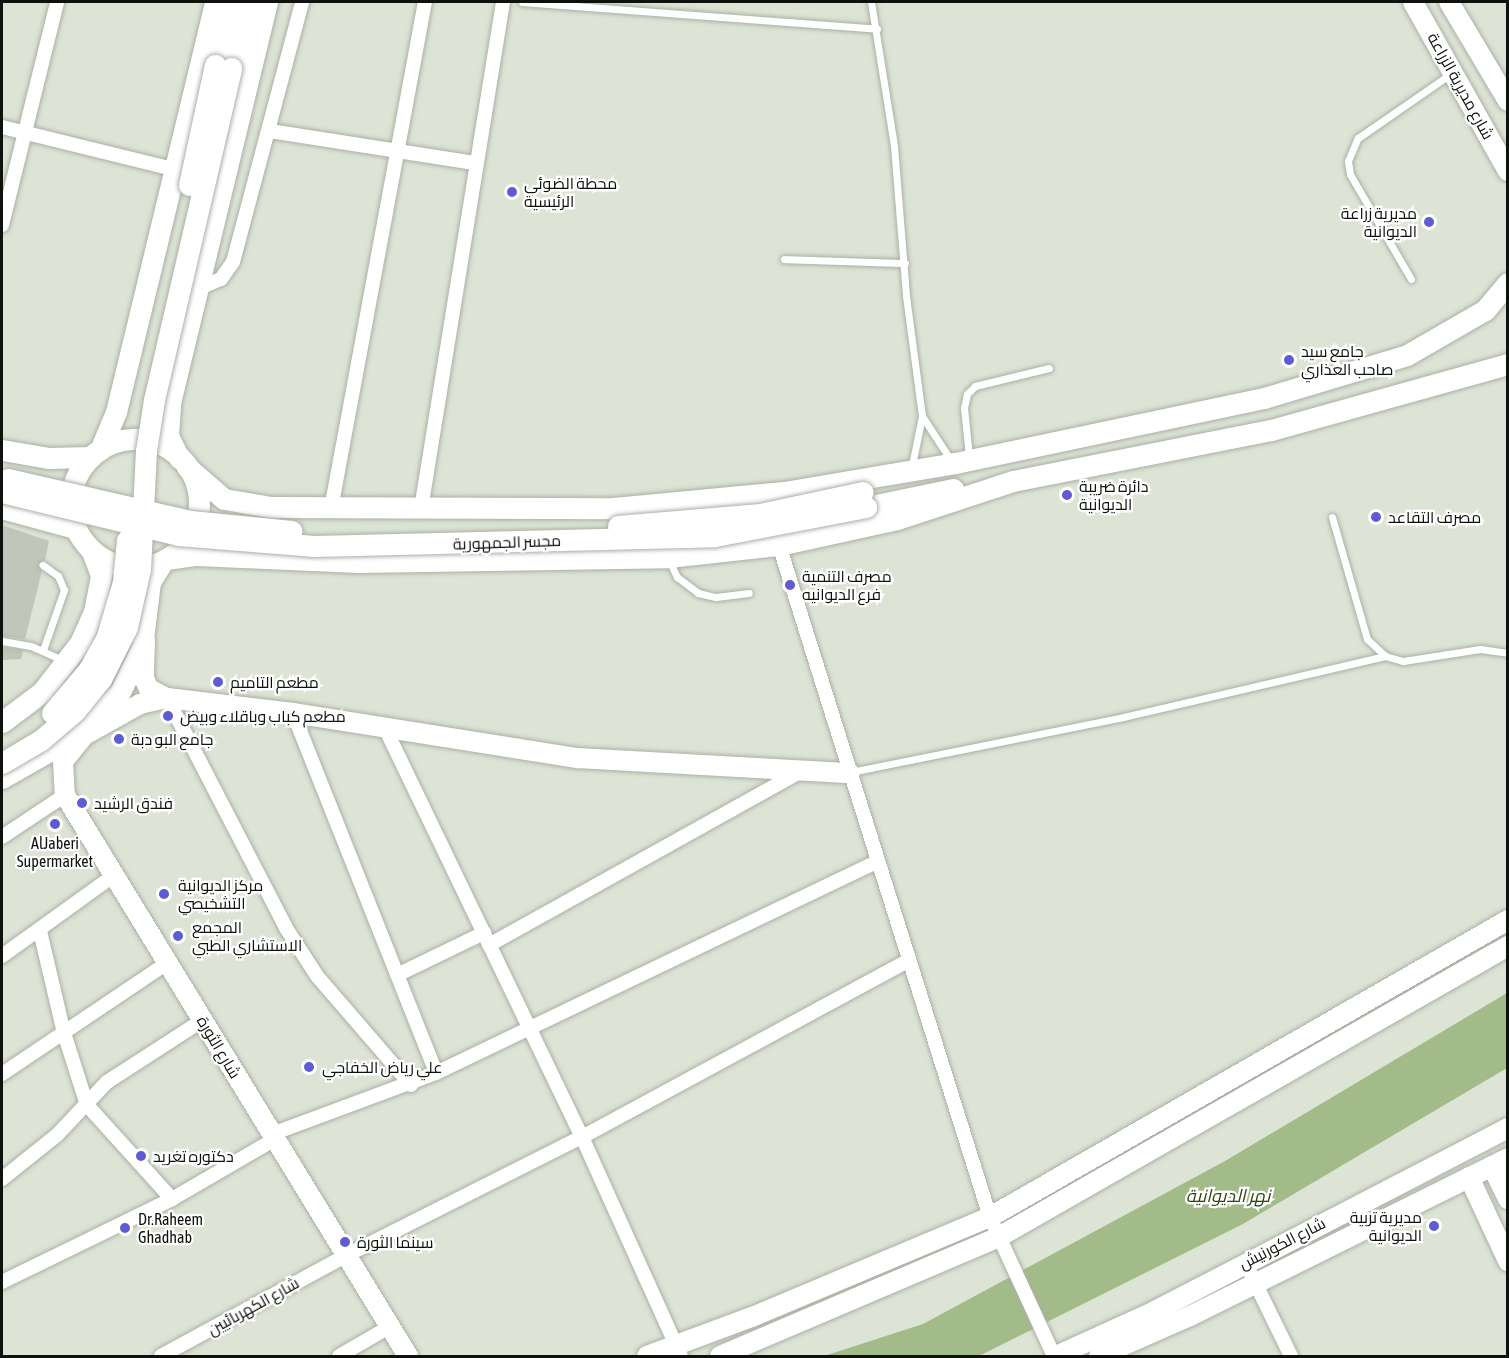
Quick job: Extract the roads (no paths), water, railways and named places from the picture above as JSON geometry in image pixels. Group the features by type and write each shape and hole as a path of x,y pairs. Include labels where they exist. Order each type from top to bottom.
{"main road":[{"path":"2,722 42,692 68,662 87,629 99,592 101,575 92,551 75,528 71,495 78,475 95,454 116,412 215,2"},
{"path":"2,763 41,740 75,711 101,679 127,627 140,569 146,452 154,400 223,67 230,2"},
{"path":"2,748 40,723 67,698 99,652 116,609 125,564 136,425 223,67 247,2"},
{"path":"167,699 149,689 144,678 145,630 150,582 164,560 191,534 198,512 197,488 168,435 168,419 197,289 267,2"},
{"name":"شارع مديرية الزراعة","path":"1413,2 1508,171"},
{"name":"شارع مديرية الزراعة","path":"1449,2 1508,101"},
{"path":"2,450 49,458 95,454 120,441 141,440 162,445 212,491 238,503 331,509 671,505 910,472 1264,398 1407,355 1485,310 1508,283"},
{"path":"92,551 110,563 131,568 196,555 359,562 668,558 779,545 897,519 1013,481 1271,430 1508,364"},
{"name":"مجسر الجمهورية","path":"2,492 178,535 315,546 715,536 865,500 967,461"},
{"name":"مجسر الجمهورية","path":"2,478 190,521 327,532 691,521 1013,481"},
{"path":"2,508 75,528"},
{"path":"61,746 99,716 132,672 145,630"},
{"path":"2,778 140,704 167,699 293,713 578,758 850,773"},
{"name":"شارع الثورة","path":"99,716 63,761 65,795 408,1356"},
{"path":"647,1356 679,1351 990,1217 1508,920"},
{"path":"720,1356 997,1238 1508,946"},
{"name":"شارع الكورنيش","path":"1054,1354 1153,1312 1272,1248 1508,1128"},
{"path":"1500,1162 1508,1199"},
{"name":"شارع الكورنيش","path":"1099,1356 1256,1283 1500,1162"},
{"path":"1469,1177 1508,1261"},
{"path":"1272,1248 1267,1254 1268,1265 1283,1268"}],"street":[{"path":"2,225 57,2"},
{"path":"197,289 221,279 233,262 270,131 302,2"},
{"path":"331,509 400,149 425,2"},
{"path":"422,509 503,2"},
{"path":"2,127 173,169"},
{"path":"270,131 400,149 476,163"},
{"path":"779,545 997,1238 1054,1354"},
{"path":"167,699 286,928 317,976 411,1085"},
{"path":"293,713 436,1073"},
{"path":"385,728 582,1137 679,1351"},
{"path":"397,975 486,939 803,770"},
{"path":"2,837 65,795"},
{"path":"2,1282 172,1199 274,1137 411,1085 530,1031 878,861"},
{"path":"2,956 40,931 113,876"},
{"path":"40,931 64,1033 87,1105 172,1199"},
{"name":"شارع الكهربائيين","path":"161,1356 345,1256 582,1137 909,960"},
{"path":"2,1074 167,963"},
{"path":"2,1179 57,1135 126,1068 203,1020"},
{"path":"1245,1262 1292,1356"},
{"path":"339,1356 391,1326"}],"lane":[{"path":"522,2 877,29"},
{"path":"871,2 894,146 922,416 910,472"},
{"path":"1411,279 1350,174 1348,161 1358,138 1454,72"},
{"path":"784,259 905,263"},
{"path":"967,461 964,408 967,394 975,386 1049,368"},
{"path":"922,416 967,461"},
{"path":"1332,517 1367,639 1385,656 1403,661 1480,649 1508,653"},
{"path":"668,558 677,577 698,593 716,597 749,593"},
{"path":"43,565 58,576 64,590 43,650"},
{"path":"2,641 43,650 68,662"},
{"path":"850,773 1123,717 1385,656"}],"water":[{"name":"نهر الديوانية","path":"1507,993 1507,1068 1243,1224 979,1356 824,1356 923,1324 1225,1161"}],"place":[{"name":"محطة الضوئي الرئيسية","path":"512,192"},
{"name":"مديرية زراعة الديوانية","path":"1429,222"},
{"name":"جامع سيد صاحب العذاري","path":"1289,360"},
{"name":"دائرة ضريبة الديوانية","path":"1067,495"},
{"name":"مصرف التقاعد","path":"1376,517"},
{"name":"مصرف التنمية فرع الديوانيه","path":"790,585"},
{"name":"مطعم التاميم","path":"218,682"},
{"name":"مطعم كباب وباقلاء وبيض","path":"168,716"},
{"name":"جامع البو دبة","path":"119,739"},
{"name":"فندق الرشيد","path":"82,803"},
{"name":"AlJaberi Supermarket","path":"55,824"},
{"name":"مركز الديوانية التشخيصي","path":"164,894"},
{"name":"المجمع الاستشاري الطبي","path":"178,936"},
{"name":"علي رياض الخفاجي","path":"309,1067"},
{"name":"دكتوره تغريد","path":"141,1156"},
{"name":"مديرية تربية الديوانية","path":"1434,1226"},
{"name":"Dr.Raheem Ghadhab","path":"125,1228"},
{"name":"سينما الثورة","path":"345,1242"}]}
